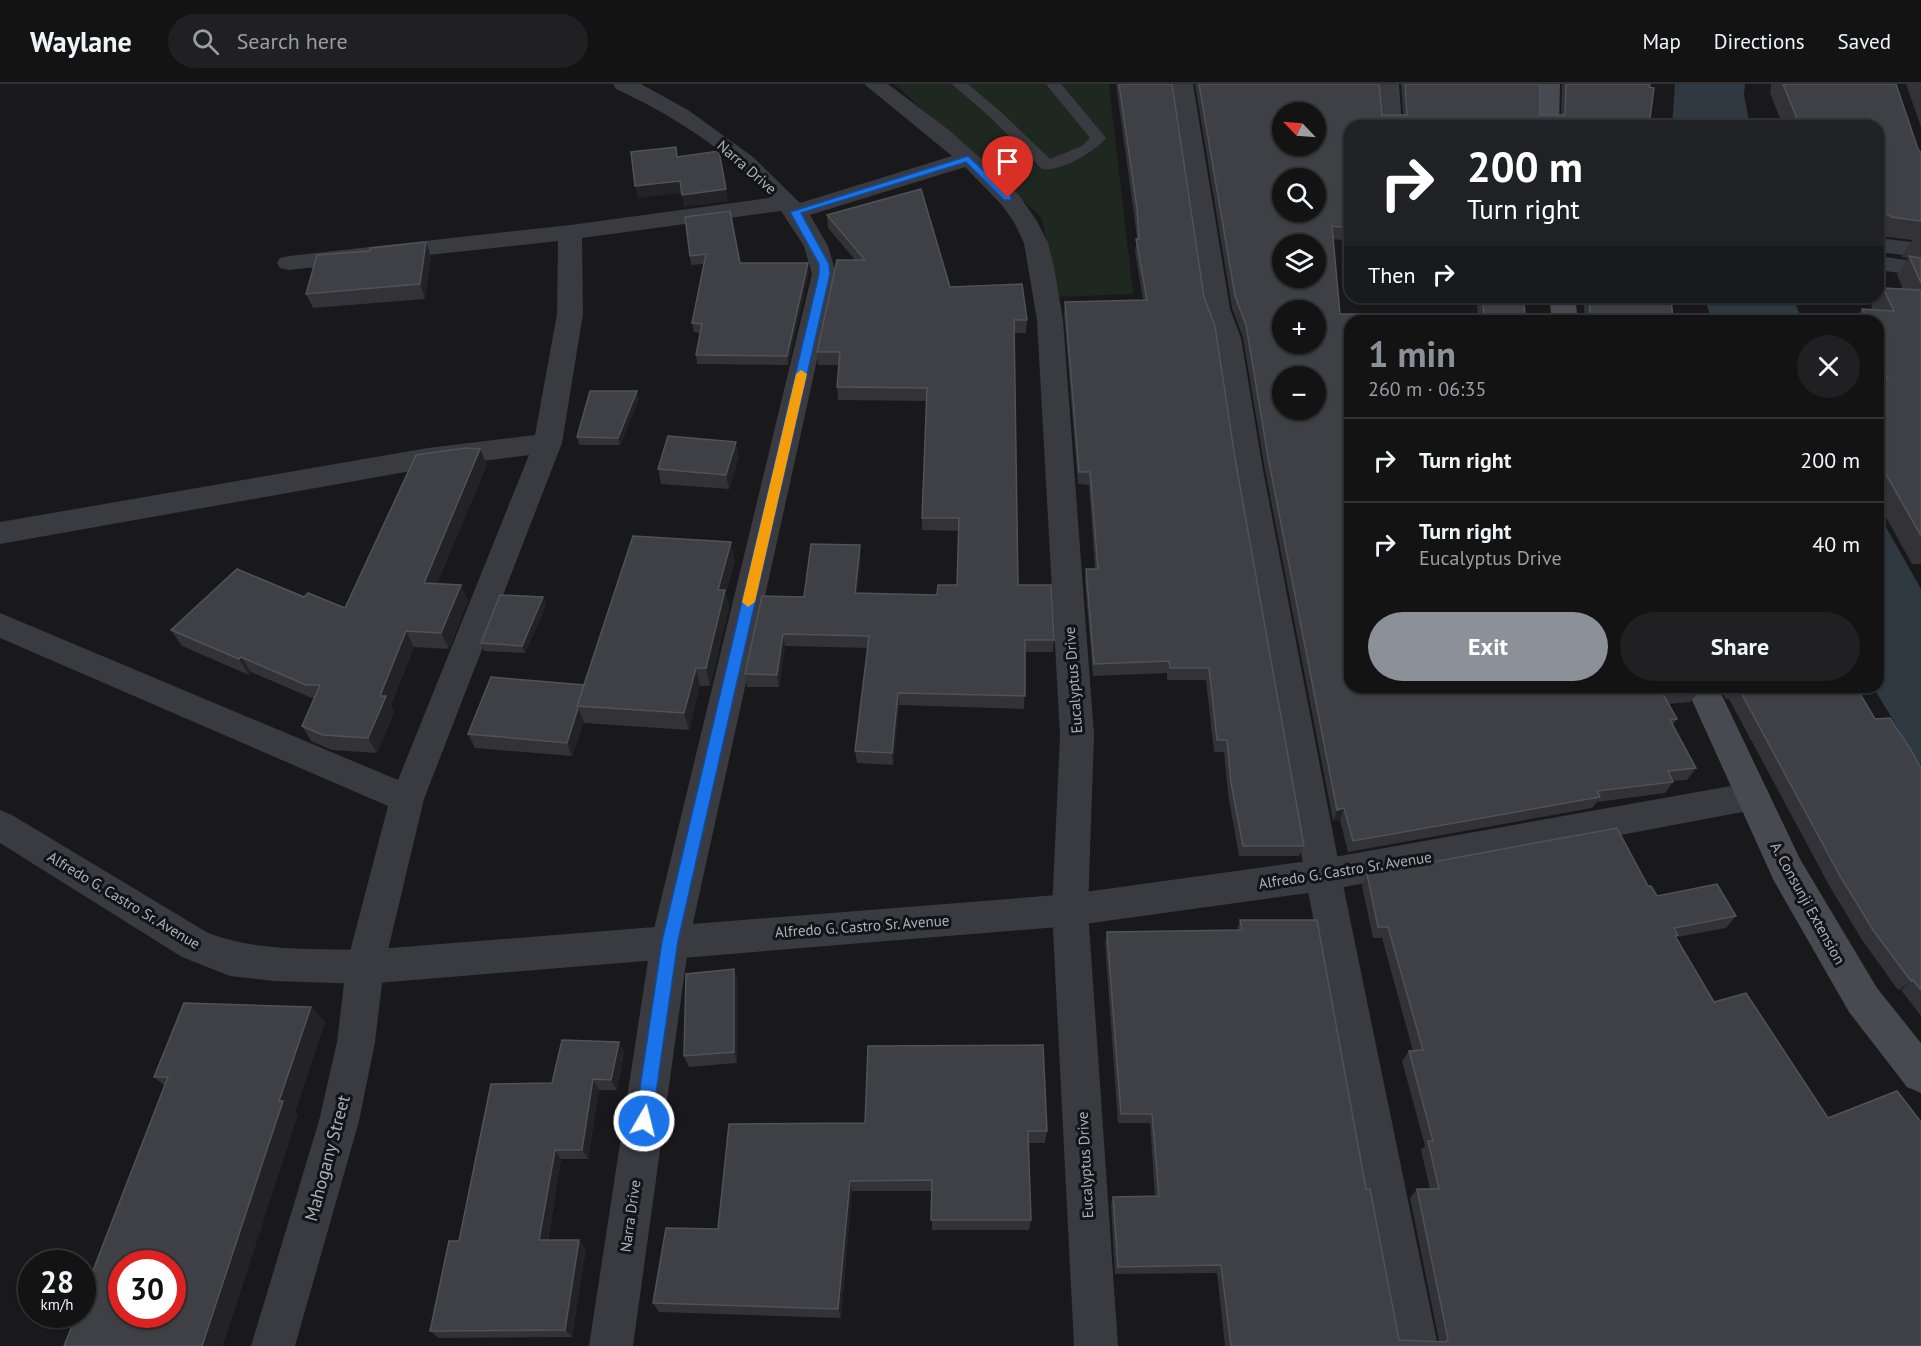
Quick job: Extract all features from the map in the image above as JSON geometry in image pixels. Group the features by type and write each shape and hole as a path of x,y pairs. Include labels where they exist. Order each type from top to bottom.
{"main road":[{"path":"1548,120 1550,84"},
{"name":"A. Consunji Extension","path":"1705,693 1786,870 1863,1000 1921,1074"}],"street":[{"name":"Narra Drive","path":"610,1346 670,941 824,274 824,264 791,208 767,180 726,147 643,92 624,84"},
{"name":"Eucalyptus Drive","path":"875,84 968,159 1016,208 1036,243 1050,320 1077,735 1070,910 1096,1346"},
{"path":"1182,84 1217,309 1228,338 1249,470 1323,875 1416,1346"},
{"path":"1388,84 1391,120"},
{"path":"289,263 791,208 968,159"},
{"name":"Mahogany Street","path":"273,1346 339,1121 356,1042 365,967 407,799 548,443 570,314 570,232"},
{"path":"1884,247 1921,250"},
{"path":"1884,264 1921,269"},
{"path":"0,533 428,458 548,443"},
{"path":"0,625 407,799"},
{"name":"Alfredo G. Castro Sr. Avenue","path":"0,825 195,945 230,959 274,964 365,967 1070,910 1323,875 1753,796"}],"lane":[{"path":"959,84 996,115 1048,166 1088,149 1098,138 1053,84"}],"shaded area":[{"path":"894,84 1109,84 1133,294 1057,297 1042,218"},
{"path":"1675,84 1745,84 1744,95 1749,120 1672,120"},
{"path":"1706,303 1795,303 1800,315 1710,315"},
{"path":"1884,524 1921,589 1921,766 1877,693 1884,693"}],"building":[{"path":"1119,84 1172,84 1204,297 1215,326 1235,458 1304,846 1243,846 1231,783 1227,740 1217,740 1209,668 1170,668 1169,661 1094,664 1086,569 1098,569 1090,472 1079,472 1065,302 1147,300 1136,239 1139,239 1137,209"},
{"path":"1199,84 1379,84 1382,115 1407,115 1405,84 1540,84 1540,115 1565,115 1566,84 1650,84 1649,87 1654,88 1650,120 1344,120 1344,227 1332,226 1340,314 1365,315 1344,315 1344,693 1675,693 1663,694 1677,719 1670,720 1696,768 1668,771 1673,782 1597,791 1600,797 1353,841 1344,808 1337,810 1268,457 1246,325 1235,296"},
{"path":"1783,84 1896,84 1921,153 1921,221 1884,214 1884,120 1798,120"},
{"path":"676,147 677,157 719,151 726,189 682,195 680,181 635,186 631,152"},
{"path":"921,189 950,287 1022,284 1027,320 1014,320 1018,585 1051,585 1054,640 1025,640 1025,696 898,693 892,753 855,751 869,636 783,634 777,675 745,674 762,596 804,597 811,544 860,545 855,593 937,595 938,585 957,585 959,518 922,518 927,388 837,387 840,352 817,352 837,260 865,260 827,215"},
{"path":"730,211 740,263 808,263 787,356 696,355 702,324 692,323 706,254 690,256 685,217"},
{"path":"426,242 420,284 306,294 317,255 370,251 370,248"},
{"path":"1909,256 1921,258 1921,283"},
{"path":"1884,288 1921,290 1921,536 1884,471 1884,378 1887,378 1884,373 1884,315 1865,315 1862,309 1894,311"},
{"path":"1483,303 1524,303 1525,315 1484,315"},
{"path":"1590,303 1672,303 1672,315 1590,315"},
{"path":"590,391 637,391 618,438 577,437"},
{"path":"668,436 736,442 726,475 658,469"},
{"path":"466,448 480,449 424,583 461,585 441,633 406,631 380,696 386,696 368,738 323,735 302,726 320,685 306,685 171,630 237,569 304,597 308,593 345,608 416,455"},
{"path":"633,536 731,542 718,590 725,590 706,668 696,668 684,713 577,706"},
{"path":"500,595 543,597 522,646 481,643"},
{"path":"491,677 584,685 567,743 468,734"},
{"path":"1741,693 1860,693 1875,719 1890,718 1911,750 1921,768 1921,990 1913,980 1911,981 1873,930 1840,876"},
{"path":"1617,828 1648,886 1651,886 1657,896 1717,884 1736,916 1674,928 1678,935 1675,936 1714,1002 1746,993 1828,1118 1897,1091 1921,1122 1921,1346 1231,1346 1221,1265 1118,1267 1113,1197 1159,1196 1152,1114 1121,1114 1107,932 1242,930 1240,920 1317,920 1366,1189 1370,1189 1399,1340 1446,1342 1448,1339 1417,1189 1439,1189 1428,1141 1433,1141 1409,1051 1423,1050 1388,927 1378,927 1367,874"},
{"path":"734,969 734,1052 684,1056 686,974"},
{"path":"184,1003 311,1007 279,1101 283,1101 202,1346 64,1346 71,1328 96,1328 96,1263 168,1077 154,1077"},
{"path":"562,1040 619,1042 611,1080 593,1079 582,1150 555,1150 539,1240 579,1240 565,1330 430,1331 449,1241 459,1241 491,1084 552,1083"},
{"path":"1043,1045 1047,1131 1028,1131 1031,1220 931,1220 932,1180 850,1181 838,1309 653,1303 666,1228 718,1229 729,1124 865,1123 868,1046"}],"slow traffic":[{"path":"748,602 801,374"}],"route":[{"path":"644,1121 670,941 824,274 824,264 795,212 968,159 1008,198"}]}
